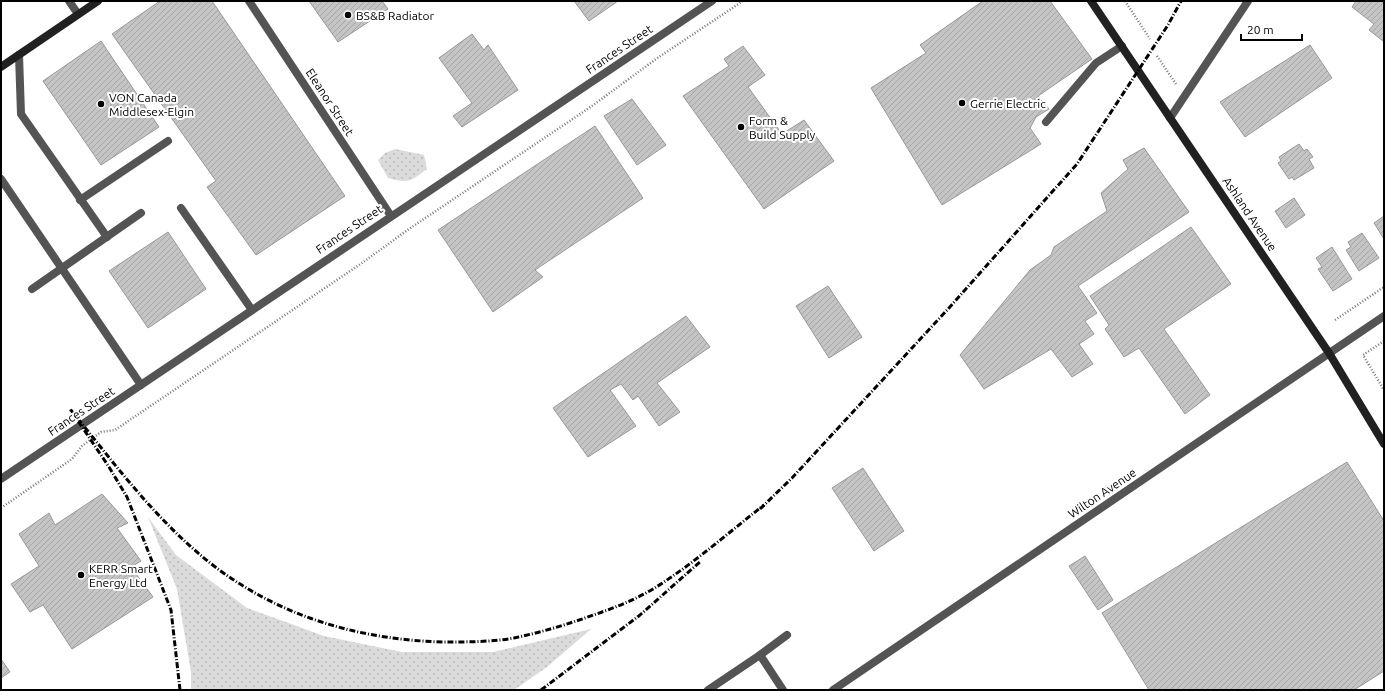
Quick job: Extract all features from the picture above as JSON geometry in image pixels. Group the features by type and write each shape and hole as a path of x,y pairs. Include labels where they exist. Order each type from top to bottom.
{"street":[{"path":"69,1 78,14"},
{"path":"1,67 98,1"},
{"name":"Eleanor Street","path":"249,1 391,216"},
{"name":"Frances Street","path":"1,479 712,1"},
{"name":"Ashland Avenue","path":"1091,1 1329,352 1384,444"},
{"path":"1170,118 1248,1"},
{"path":"1046,122 1096,63 1122,46"},
{"path":"19,54 21,114 107,237"},
{"path":"80,200 168,141"},
{"path":"1,179 141,385"},
{"path":"181,208 252,310"},
{"path":"32,289 141,213"},
{"name":"Wilton Avenue","path":"833,690 1384,316"},
{"path":"708,690 787,636"},
{"path":"760,655 783,690"}],"path":[{"path":"1,508 72,459 82,446 101,432 115,430 592,106 656,59 743,1"},
{"path":"1125,1 1150,39"},
{"path":"1158,56 1177,85"},
{"path":"1335,320 1384,287"},
{"path":"1384,341 1363,355 1384,390"}],"shaded area":[{"path":"395,149 424,155 427,169 413,179 405,181 388,178 378,160 385,153"},
{"path":"148,517 176,555 247,608 324,636 402,652 493,652 591,629 547,667 514,690 191,690 191,672 177,589"}],"building":[{"path":"160,1 212,1 345,196 256,255 207,187 216,181 112,34"},
{"name":"BS&B Radiator","path":"309,1 382,1 388,9 338,42"},
{"path":"574,1 618,1 589,21"},
{"name":"Gerrie Electric","path":"983,1 1050,1 1092,59 1038,96 1049,109 1036,117 1030,128 1041,144 942,205 871,88 926,53 920,45"},
{"path":"1356,1 1382,1 1384,3 1383,41 1369,30 1374,24 1352,7"},
{"path":"472,34 484,50 488,45 518,90 462,127 453,116 472,103 439,58"},
{"name":"VON Canada Middlesex-Elgin","path":"101,41 159,127 101,165 43,81"},
{"path":"1310,45 1332,78 1245,137 1220,102"},
{"name":"Form & Build Supply","path":"743,46 765,75 748,87 782,134 804,120 834,161 764,209 683,96 729,66 724,59"},
{"path":"632,99 666,145 637,165 604,116"},
{"path":"595,126 643,198 535,270 543,277 493,312 438,230"},
{"path":"1299,144 1304,151 1307,149 1313,157 1309,159 1314,168 1294,180 1292,177 1289,179 1278,163 1281,161 1279,157"},
{"path":"1144,148 1189,212 1078,286 1097,313 1085,321 1094,334 1079,344 1093,364 1072,377 1051,349 984,389 960,355 1030,270 1051,255 1054,247 1107,211 1101,193 1128,169 1123,160"},
{"path":"1294,198 1305,215 1286,228 1275,211"},
{"path":"1384,216 1384,239 1374,223"},
{"path":"1191,227 1231,284 1164,329 1210,395 1185,414 1139,348 1124,357 1105,329 1109,325 1090,296"},
{"path":"168,232 206,289 148,328 109,271"},
{"path":"1362,233 1379,258 1359,271 1346,250 1351,247 1348,242"},
{"path":"1332,247 1352,279 1333,291 1318,269 1322,267 1316,258"},
{"path":"828,286 862,337 829,358 796,306"},
{"path":"686,316 710,347 657,383 680,412 659,426 638,396 633,400 621,384 610,390 636,426 588,457 553,408"},
{"path":"1347,462 1384,521 1384,671 1354,690 1149,690 1102,613"},
{"path":"863,468 904,531 874,551 832,488"},
{"name":"KERR Smart Energy Ltd","path":"102,494 128,523 117,528 141,561 131,567 153,597 72,649 43,605 30,612 11,584 39,566 19,534 49,513 55,525"},
{"path":"1085,556 1113,600 1098,610 1069,566"},
{"path":"1,659 10,672 1,678"}],"railway":[{"path":"760,509 792,478 948,309 1077,164 1168,25 1181,1"},
{"path":"180,690 171,610 127,497 109,467 70,409 120,471 155,511 193,549 214,566 240,584 266,599 294,612 352,631 382,636 413,640 470,642 514,638 559,627 611,609 645,594 696,559 764,505"},
{"path":"541,690 640,615 701,561"}],"place":[{"name":"BS&B Radiator","path":"348,15"},
{"name":"Gerrie Electric","path":"962,103"},
{"name":"VON Canada Middlesex-Elgin","path":"101,104"},
{"name":"Form & Build Supply","path":"741,127"},
{"name":"KERR Smart Energy Ltd","path":"81,575"}]}
